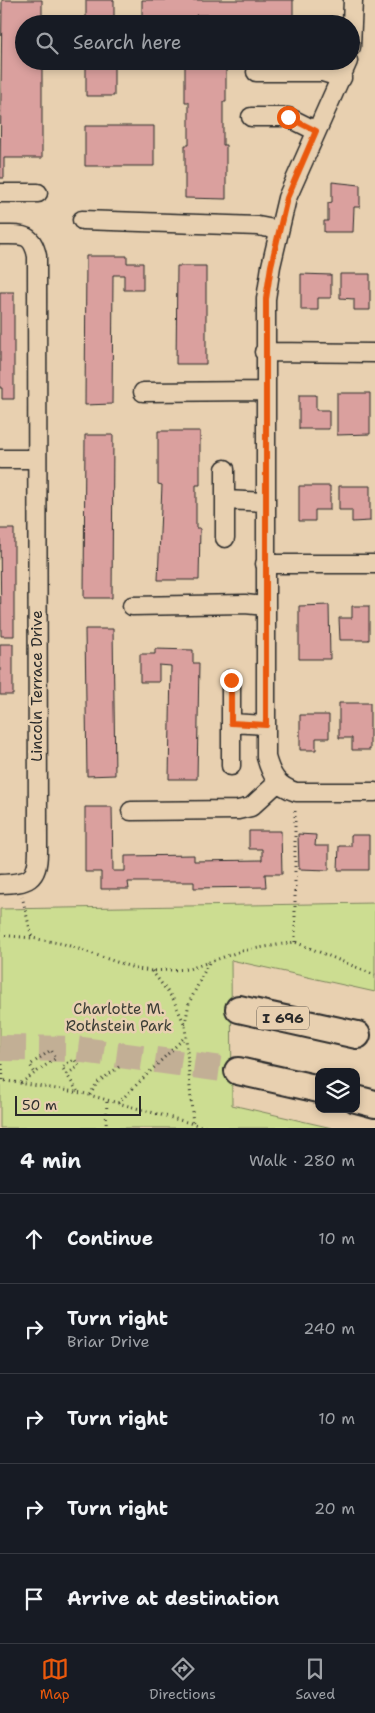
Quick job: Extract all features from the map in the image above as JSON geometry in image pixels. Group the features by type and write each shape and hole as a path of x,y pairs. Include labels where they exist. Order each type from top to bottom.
{"highway":[{"name":"I 696","path":"239,1009 357,1035"},
{"path":"238,1071 315,1088"},
{"path":"360,1100 375,1104"}],"street":[{"path":"352,15 353,0"},
{"path":"345,70 290,190 279,230 266,299 264,352 266,757 270,773 277,782 296,792 375,792"},
{"path":"256,72 322,72 342,78"},
{"path":"251,117 288,117 316,131"},
{"path":"0,193 38,192"},
{"path":"82,220 258,226 279,230"},
{"name":"Lincoln Terrace Drive","path":"0,235 21,235 30,239 35,245 38,256 38,869 30,878 20,884"},
{"path":"264,352 375,353"},
{"path":"143,392 265,391"},
{"path":"0,459 37,459"},
{"path":"225,469 225,538"},
{"path":"225,500 265,502"},
{"path":"265,564 375,564"},
{"path":"132,606 245,604 266,606"},
{"path":"231,680 231,766"},
{"path":"231,723 266,725"},
{"path":"130,811 238,810 251,807 277,782"},
{"path":"0,884 20,884"}],"path":[{"path":"295,942 296,802"},
{"path":"20,884 32,938"},
{"path":"0,935 64,944 137,968 152,971 189,969 241,951 295,942 375,975"},
{"path":"184,1025 189,1003 209,962"},
{"path":"152,971 173,999 184,1025 193,1125"},
{"path":"118,1103 186,1037"},
{"path":"21,1083 35,1073 56,1058 51,1050 30,1065 35,1073"},
{"path":"67,1074 79,1066 74,1059 62,1067 78,1092"},
{"path":"2,1064 2,1080 78,1092 208,1128"},
{"path":"90,1095 97,1083 119,1067"},
{"path":"106,1128 107,1099"}],"green space":[{"name":"Charlotte M. Rothstein Park","path":"375,903 375,992 231,960 232,1105 332,1128 0,1128 0,909"}],"building":[{"path":"2,0 42,0 42,15 15,15 15,70 42,70 42,158 4,158 4,178 0,178"},
{"path":"86,0 114,0 114,15 86,15"},
{"path":"142,0 293,0 293,15 142,15"},
{"path":"86,70 114,70 114,96 86,96"},
{"path":"185,70 226,70 226,102 223,102 223,145 226,145 226,199 185,198 185,145 189,145 189,102 185,102"},
{"path":"85,126 154,126 154,166 85,166"},
{"path":"332,182 360,185 360,207 354,207 353,232 324,232 324,221 328,221 328,203 332,202"},
{"path":"86,256 127,256 127,263 143,263 143,290 124,290 124,275 113,275 112,404 85,405"},
{"path":"177,266 206,266 206,364 176,364"},
{"path":"301,274 331,275 331,298 318,298 318,310 301,310"},
{"path":"340,274 370,274 370,310 354,310 354,299 340,298"},
{"path":"0,292 14,292 14,399 2,399 2,388 0,388"},
{"path":"337,393 370,393 370,434 337,435"},
{"path":"299,395 316,395 316,410 329,410 329,429 299,429"},
{"path":"158,431 200,431 200,485 196,485 196,528 200,528 199,580 158,580 162,485 158,484"},
{"path":"85,435 113,435 112,598 84,598"},
{"path":"299,486 330,486 330,510 315,510 315,521 299,521"},
{"path":"339,486 370,486 370,521 352,522 352,510 339,510"},
{"path":"0,529 14,529 14,636 1,636"},
{"path":"329,605 330,659 299,659 299,606"},
{"path":"352,606 369,606 369,640 340,640 339,618 352,618"},
{"path":"85,629 113,629 115,775 87,776"},
{"path":"0,644 13,644 13,695 0,695"},
{"path":"155,649 193,650 193,663 199,663 197,779 169,779 171,666 159,665 159,682 140,682 140,654 155,654"},
{"path":"339,703 370,703 370,750 352,750 352,738 339,738"},
{"path":"300,715 329,715 329,738 316,738 316,750 300,750"},
{"path":"85,807 112,807 113,871 125,871 125,856 194,855 194,861 262,860 262,849 249,849 249,831 281,831 282,874 265,874 266,887 194,888 194,882 128,882 129,889 101,889 101,872 85,872"},
{"path":"298,834 316,835 315,846 329,846 329,870 299,869"},
{"path":"351,835 369,835 369,870 338,870 339,846 351,846"}],"tunnel":[{"path":"0,1048 76,1049 238,1071"}],"route":[{"path":"231,680 231,723 266,725 264,352 266,299 271,266 287,198 316,131 288,117"}]}
